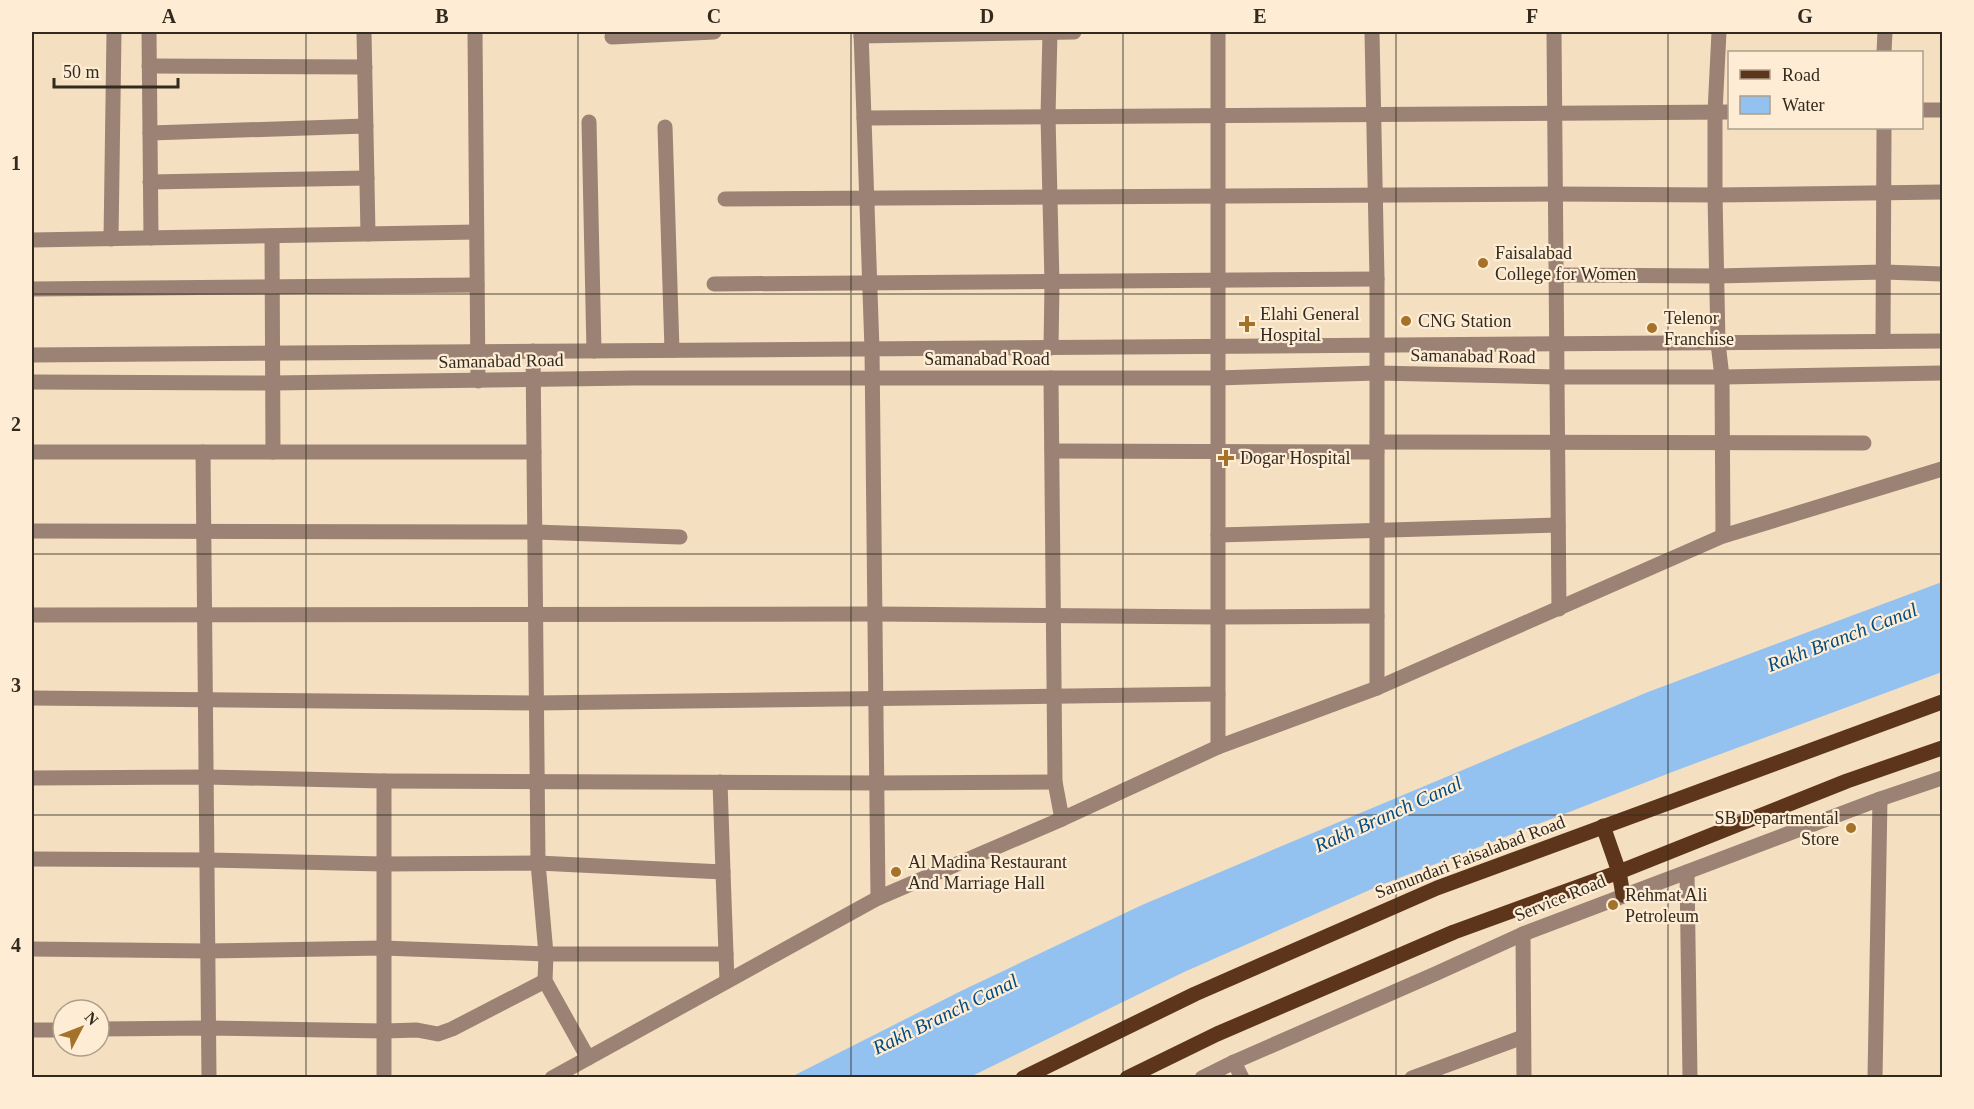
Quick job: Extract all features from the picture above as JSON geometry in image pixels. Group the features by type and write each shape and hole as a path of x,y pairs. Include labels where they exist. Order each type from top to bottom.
{"main road":[{"name":"Samundari Faisalabad Road","path":"1023,1077 1195,994 1437,888 1942,702"},
{"path":"1127,1077 1217,1034 1454,932 1619,872 1847,781 1942,748"},
{"path":"1603,826 1619,872 1623,895"}],"street":[{"path":"111,239 114,32"},
{"path":"149,32 151,238"},
{"path":"364,32 368,234"},
{"path":"475,32 478,381"},
{"path":"612,37 714,32"},
{"path":"1050,32 1048,116 1052,283 1051,348"},
{"path":"878,898 872,349 861,34 1074,32"},
{"path":"1218,32 1218,747"},
{"path":"1372,32 1378,344 1377,688"},
{"path":"1554,32 1559,609"},
{"path":"1719,32 1722,112 1715,195 1718,343 1722,377 1723,536"},
{"path":"1884,51 1885,32"},
{"path":"149,66 364,67"},
{"path":"1923,110 1942,110"},
{"path":"864,118 1722,112"},
{"path":"589,122 594,351"},
{"path":"150,133 366,126"},
{"path":"665,128 672,351"},
{"path":"1883,341 1884,129"},
{"path":"150,182 367,178"},
{"path":"725,199 1942,192"},
{"path":"32,240 476,232"},
{"path":"272,236 273,452"},
{"path":"1556,275 1717,276 1884,272 1942,274"},
{"path":"714,284 1377,279"},
{"path":"32,289 477,285"},
{"name":"Samanabad Road","path":"32,355 1942,341"},
{"path":"533,351 538,863 546,954 545,981 588,1058"},
{"name":"Samanabad Road","path":"32,382 272,383 1218,378 1377,373 1557,377 1722,377 1942,373"},
{"path":"1052,378 1055,782 1062,819"},
{"path":"1052,451 1558,443 1864,443"},
{"path":"32,452 534,452"},
{"path":"203,452 209,1077"},
{"path":"552,1077 878,898 1062,819 1218,747 1377,688 1723,536 1942,469"},
{"path":"1218,536 1558,525"},
{"path":"32,531 535,532 680,537"},
{"path":"32,615 1377,616"},
{"path":"32,698 536,703 1218,694"},
{"path":"32,778 1055,782"},
{"name":"Service Road","path":"1202,1077 1523,934 1880,799 1942,778"},
{"path":"384,780 384,1077"},
{"path":"720,782 727,981"},
{"path":"1875,1077 1880,799"},
{"path":"32,859 383,864 538,863 723,872"},
{"path":"1687,872 1689,1077"},
{"path":"1523,934 1524,1077"},
{"path":"32,949 207,951 383,948 546,954 726,954"},
{"path":"111,1029 417,1030 438,1034 545,981"},
{"path":"32,1030 51,1030"},
{"path":"1412,1077 1447,1071 1523,1037"},
{"path":"1234,1062 1242,1077"}],"water":[{"name":"Rakh Branch Canal","path":"1942,582 1942,672 1680,769 1381,885 1184,972 970,1077 791,1077 961,991 1142,905 1648,692"}],"place":[{"name":"Faisalabad College for Women","path":"1483,263"},
{"name":"CNG Station","path":"1406,321"},
{"name":"Elahi General Hospital","path":"1247,324"},
{"name":"Telenor Franchise","path":"1652,328"},
{"name":"Dogar Hospital","path":"1226,458"},
{"name":"SB Departmental Store","path":"1851,828"},
{"name":"Al Madina Restaurant And Marriage Hall","path":"896,872"},
{"name":"Rehmat Ali Petroleum","path":"1613,905"}]}
